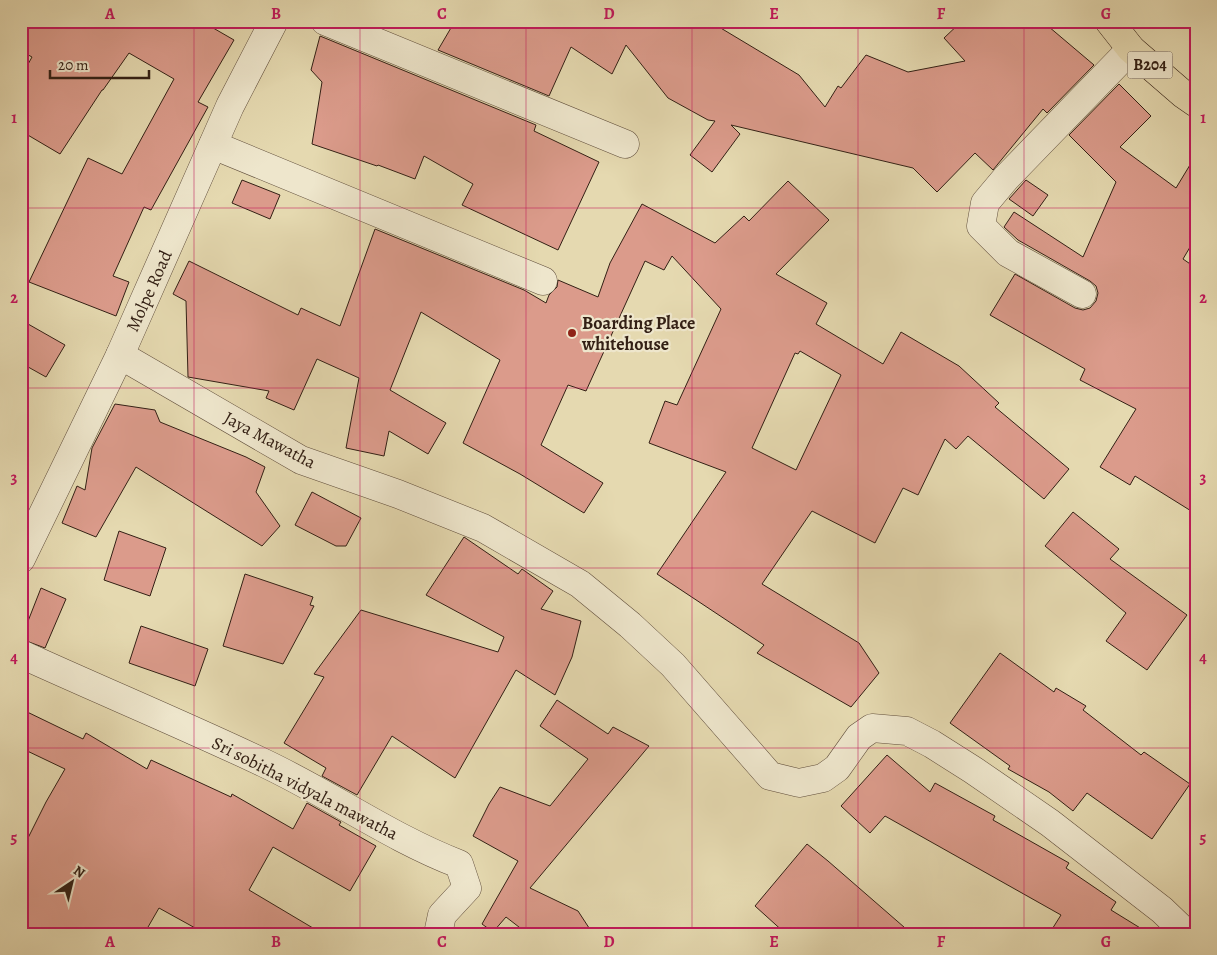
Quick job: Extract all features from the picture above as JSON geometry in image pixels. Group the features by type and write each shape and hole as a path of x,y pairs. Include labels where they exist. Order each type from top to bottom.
{"main road":[{"name":"B204","path":"1109,21 1131,48 1183,94 1196,103"}],"street":[{"name":"Molpe Road","path":"21,558 120,355 230,106 274,21"},
{"path":"325,21 625,144"},
{"path":"1082,294 1008,253 980,226 985,203 1006,178 1131,48"},
{"path":"213,145 543,281"},
{"name":"Jaya Mawatha","path":"120,355 301,460 398,494 484,528 580,584 630,625 673,665 770,776 799,783 823,778 837,768 859,737 872,728 907,731 932,744 973,770 1050,823 1162,910 1187,934"},
{"name":"Sri sobitha vidyala mawatha","path":"21,654 265,763 353,809 427,852 459,864 467,888 442,915 438,934"}],"building":[{"path":"21,21 201,21 234,40 198,102 208,107 151,210 144,207 113,276 129,282 116,316 29,282 88,158 122,174 174,79 129,53 60,154 21,131 21,77 32,57 21,51"},
{"path":"455,21 709,21 799,75 825,107 838,86 841,88 866,55 908,72 965,61 944,38 962,21 1042,21 1094,65 1047,113 1043,109 993,170 975,153 937,192 913,168 731,125 740,134 712,172 690,155 715,121 708,120 668,98 626,45 612,74 571,47 549,96 438,50"},
{"path":"320,36 536,125 534,131 599,162 558,250 462,205 473,184 424,156 415,179 312,144 322,82 311,70"},
{"path":"1119,84 1151,116 1120,147 1176,188 1196,155 1196,237 1183,259 1196,268 1196,514 1135,476 1130,485 1100,467 1136,409 1080,380 1085,369 990,315 1015,274 1075,308 1083,310 1090,308 1096,301 1098,293 1096,286 1090,281 1018,240 1004,227 1014,212 1083,257 1116,182 1069,135"},
{"path":"242,180 280,195 270,219 232,203"},
{"path":"1026,180 1048,195 1033,216 1009,199"},
{"path":"788,181 829,220 776,274 827,303 816,324 883,364 901,332 959,366 999,403 995,407 1069,469 1044,499 968,436 956,449 945,439 918,495 903,488 875,543 812,511 762,584 859,643 879,673 851,707 757,653 764,645 657,574 726,472 649,443 665,401 677,405 721,309 672,256 664,270 645,261 586,391 568,385 541,445 603,483 584,513 520,474 463,443 500,360 421,312 390,390 446,423 428,454 389,431 384,456 346,448 359,378 317,359 294,410 266,398 269,391 188,377 186,301 173,294 189,261 298,315 301,308 340,326 375,229 524,290 546,303 549,295 557,287 558,280 598,297 610,263 642,204 715,243 744,216 749,221","holes":["800,351 841,375 796,470 752,448 795,353 798,354"]},
{"path":"21,320 65,345 46,377 21,363"},
{"path":"115,404 155,410 160,422 246,457 265,467 256,492 280,526 262,546 136,467 96,537 62,523 77,486 85,490 92,448"},
{"path":"312,492 361,518 346,546 336,546 295,525"},
{"path":"1073,512 1119,549 1110,559 1187,615 1147,670 1106,641 1126,613 1045,546"},
{"path":"119,531 166,548 150,596 104,580"},
{"path":"464,537 518,574 522,569 553,591 541,609 581,621 572,657 555,695 516,670 455,778 392,736 357,795 322,776 326,768 284,743 324,677 314,674 361,610 498,652 504,637 426,595"},
{"path":"245,574 313,597 310,605 314,606 283,664 223,646"},
{"path":"41,588 66,599 45,648 21,639"},
{"path":"141,626 208,649 195,686 129,663"},
{"path":"1000,653 1054,692 1056,688 1086,706 1083,710 1141,755 1144,752 1190,784 1152,839 1087,793 1073,811 1049,792 1008,769 1010,766 950,723"},
{"path":"557,700 608,734 613,727 649,746 530,888 578,911 593,934 528,934 506,917 493,932 482,924 518,861 473,836 489,804 500,787 550,806 588,759 540,726"},
{"path":"21,709 83,739 86,733 147,769 151,760 231,797 232,794 293,829 307,803 341,822 339,825 376,846 350,891 273,847 249,890 323,934 206,934 159,908 144,934 21,934 21,852 65,769 21,748"},
{"path":"887,755 930,792 935,783 995,816 993,820 1069,863 1066,868 1116,902 1111,910 1150,934 1049,934 1061,915 885,816 870,833 841,806"},
{"path":"807,844 912,934 786,934 755,906"}],"place":[{"name":"Boarding Place whitehouse","path":"572,333"}]}
